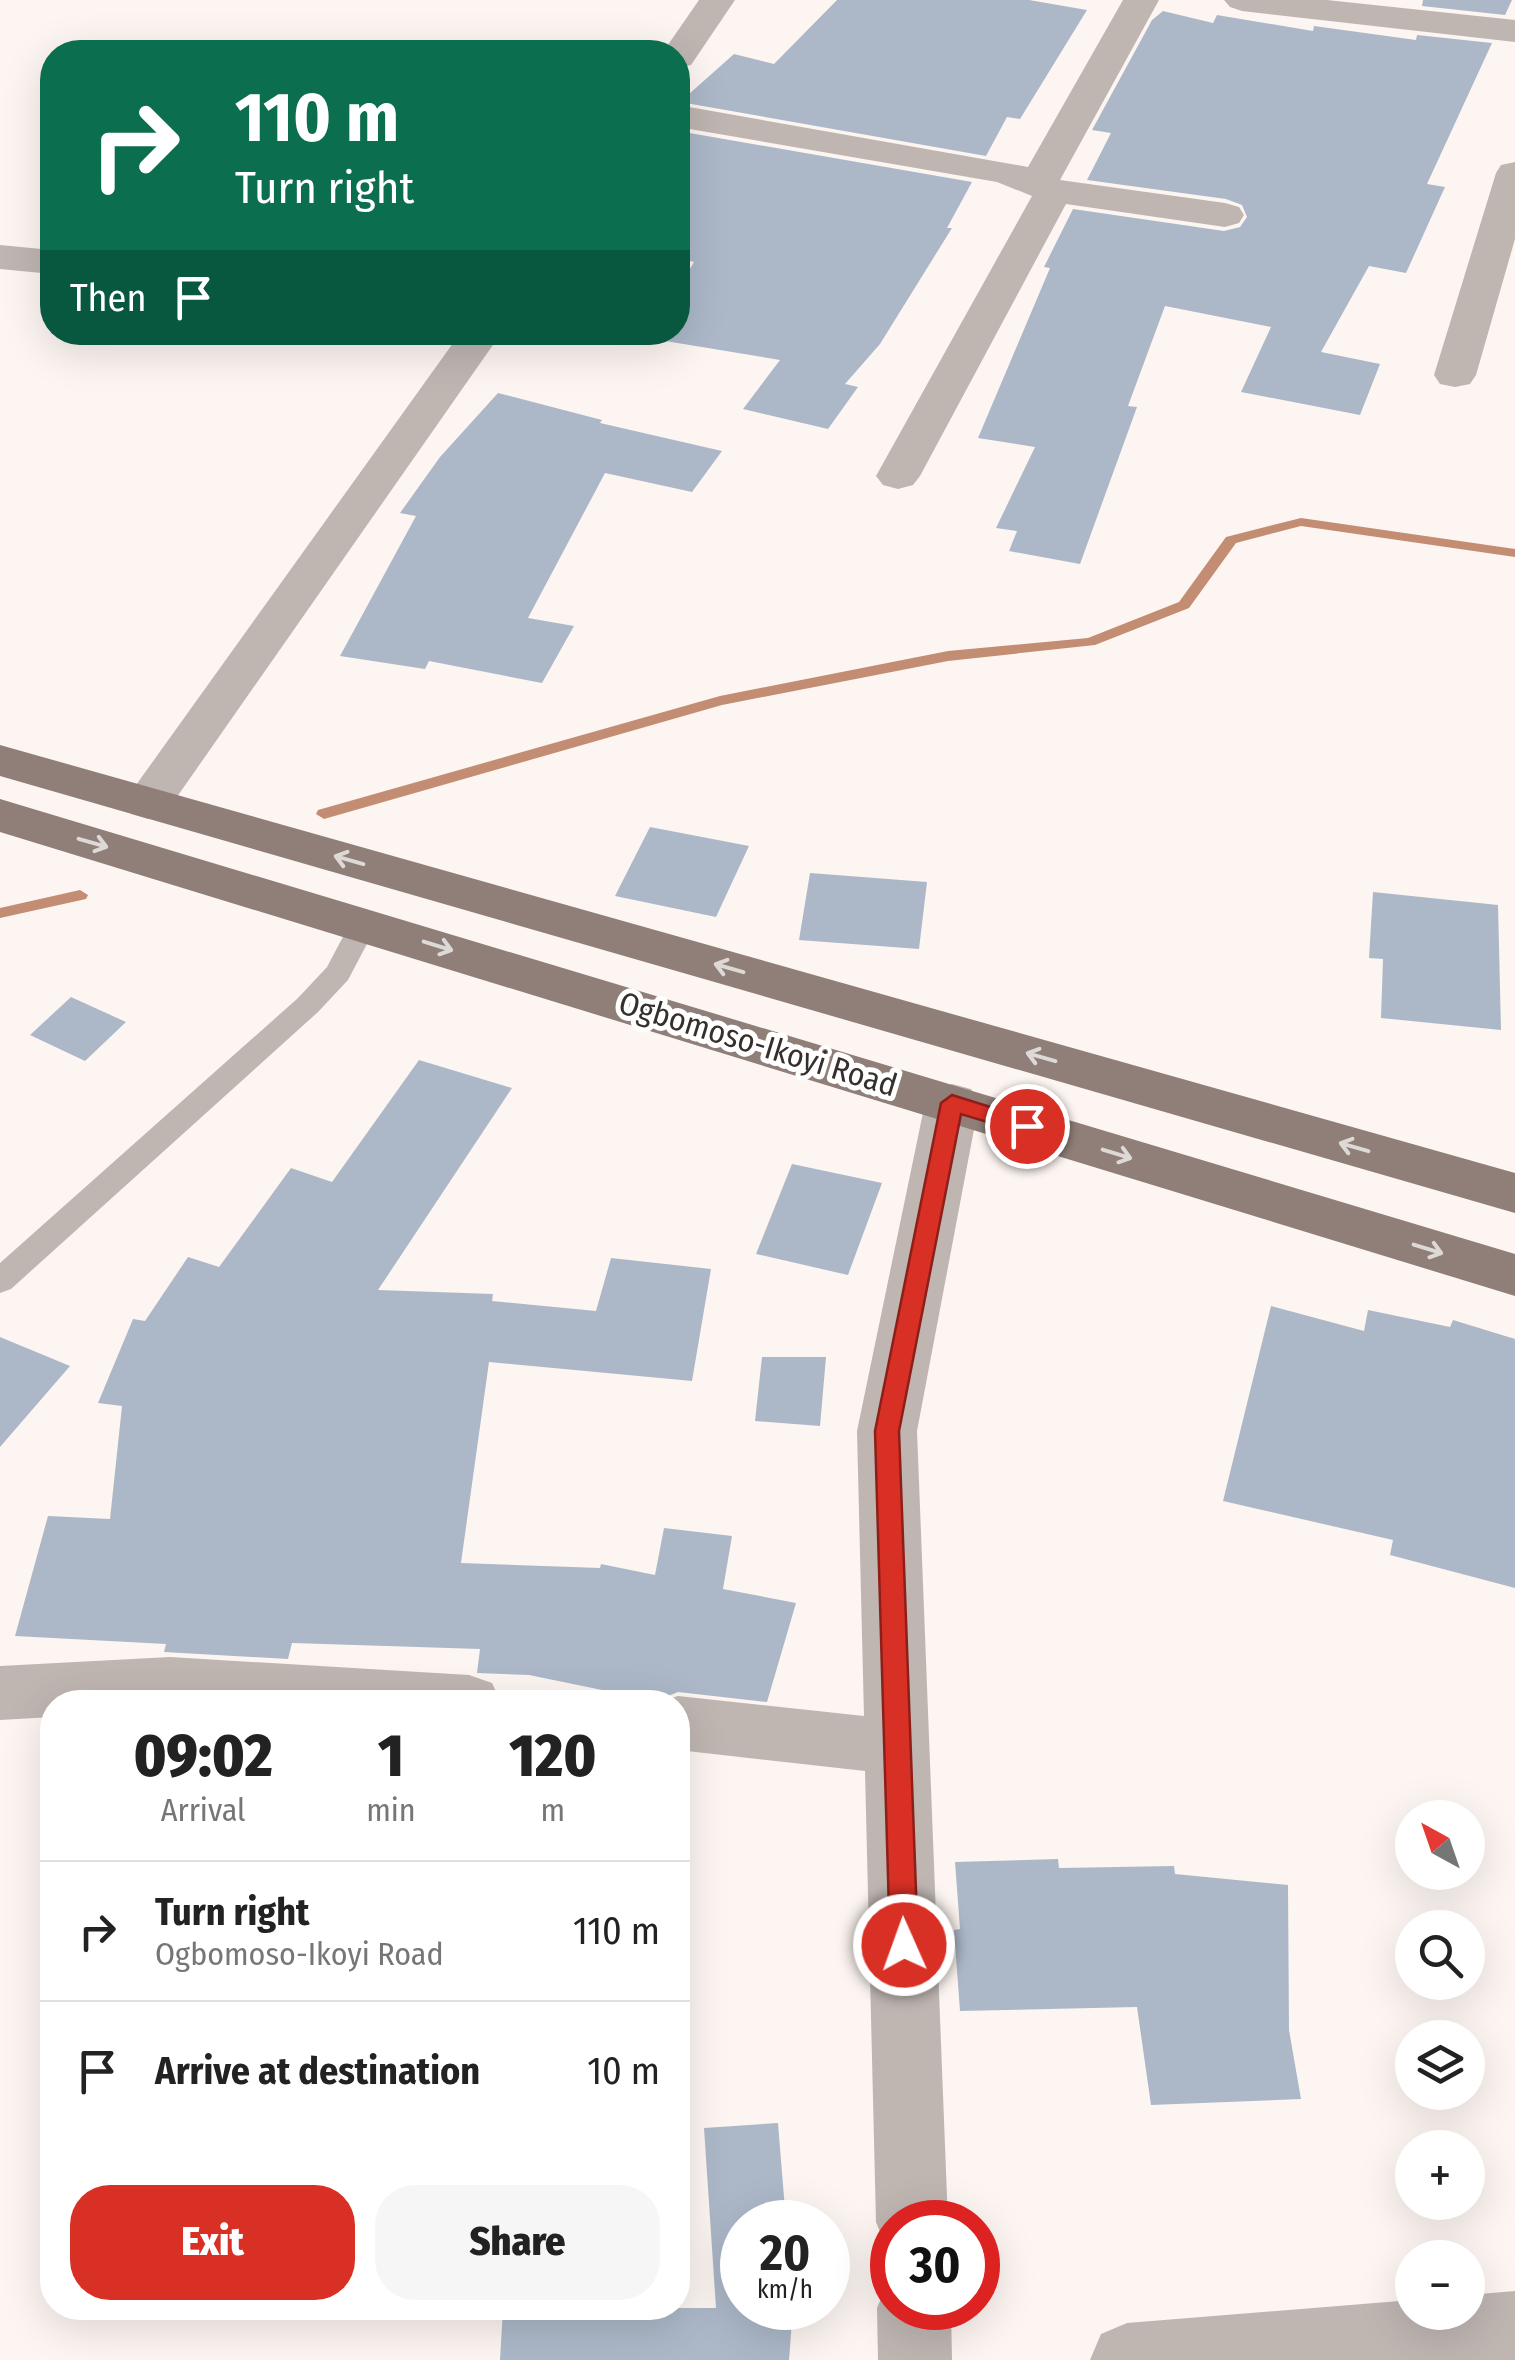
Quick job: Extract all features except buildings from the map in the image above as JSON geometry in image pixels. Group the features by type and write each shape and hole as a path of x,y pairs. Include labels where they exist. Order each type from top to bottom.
{"main road":[{"name":"Ogbomoso-Ikoyi Road","path":"0,760 1515,1192"},
{"name":"Ogbomoso-Ikoyi Road","path":"0,815 1515,1275"}],"street":[{"path":"690,40 717,0"},
{"path":"898,476 1142,0"},
{"path":"1242,0 1515,31"},
{"path":"690,118 1006,172 1046,187 1225,215"},
{"path":"1455,375 1515,173"},
{"path":"0,257 40,261"},
{"path":"148,803 473,345"},
{"path":"911,2200 887,1431 952,1103"},
{"path":"57,1690 170,1684 270,1690"},
{"path":"0,1693 40,1691"},
{"path":"690,1724 898,1747"},
{"path":"1127,2360 1515,2328"},
{"path":"915,2330 916,2360"}],"lane":[{"path":"0,1281 308,1005 338,973 364,923"}],"waterway":[{"path":"324,814 720,701 948,656 1090,642 1184,605 1231,540 1301,522 1515,553"},
{"path":"0,913 80,895"}],"route":[{"path":"904,1945 887,1431 952,1103 1027,1126"}]}
